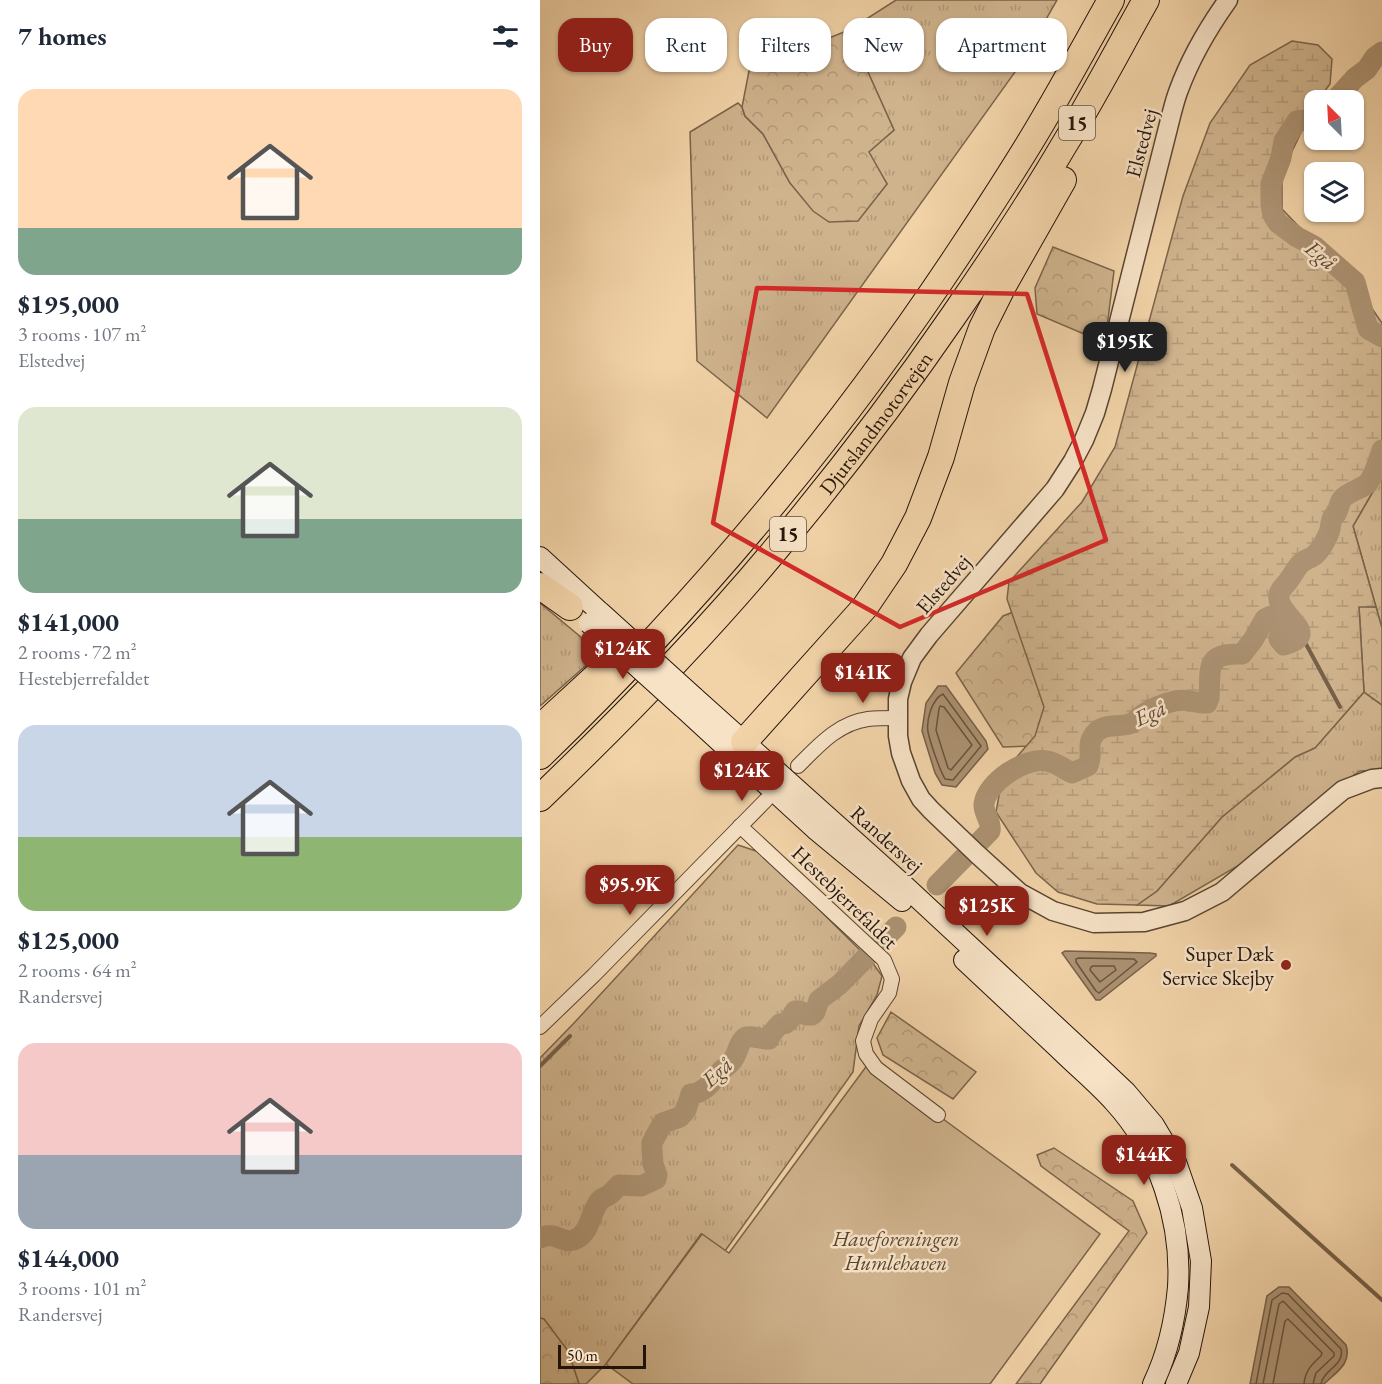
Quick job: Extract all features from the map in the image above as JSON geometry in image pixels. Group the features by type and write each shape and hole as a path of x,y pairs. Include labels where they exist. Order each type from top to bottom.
{"highway":[{"name":"Djurslandmotorvejen","path":"540,756 715,572 803,466 898,341 960,251 1044,119 1111,0"},
{"name":"Djurslandmotorvejen","path":"540,798 600,740 727,605 770,557 861,444 955,314 1016,222 1064,146 1146,0"},
{"path":"739,748 865,607 894,564 918,518 934,477 962,383 982,328 1160,0"},
{"path":"540,728 617,657 803,466"},
{"path":"540,586 586,614"}],"main road":[{"name":"Randersvej","path":"540,557 586,614"},
{"name":"Randersvej","path":"540,577 586,614 739,748 907,888 1126,1092 1154,1125 1176,1162 1192,1208 1201,1261 1198,1307 1190,1353 1176,1384"},
{"name":"Randersvej","path":"739,748 815,829 910,908 1114,1102 1136,1130 1158,1170 1169,1202 1177,1239 1179,1274 1176,1314 1169,1343 1153,1384"}],"street":[{"name":"Elstedvej","path":"1228,0 1216,16 1194,56 1179,90 1167,128 1102,389 1084,440 1055,489 929,635 912,658 898,699 897,718 901,753 916,791 931,810 1020,893 1053,911 1094,923 1144,922 1185,912 1222,892 1343,790 1372,779 1382,778"},
{"path":"798,766 838,730 855,722 869,719 897,718"},
{"path":"540,1027 766,800"},
{"name":"Hestebjerrefaldet","path":"740,826 884,960 892,979 888,993 871,1019 865,1034 863,1041 866,1054 876,1068 938,1115"}],"highlighted area":[{"path":"757,288 1027,294 1106,540 900,627 713,523"}],"green space":[{"path":"896,0 1057,0 1047,18 936,18 936,72 1015,72 767,418 697,361 690,132 738,103 745,116 763,134 790,183 857,221 887,184 868,152 894,130 868,72 924,72 924,18 868,18"},
{"path":"843,32 843,72 868,72 894,130 869,152 887,184 858,221 829,222 813,211 790,183 763,134 745,116 742,107 749,72 831,72 831,37"},
{"path":"1292,41 1318,45 1332,59 1330,84 1326,90 1304,90 1304,127 1282,172 1282,209 1308,236 1342,261 1382,323 1382,476 1353,526 1376,607 1359,607 1364,692 1315,748 1295,757 1222,817 1157,891 1137,905 1097,904 1058,892 1036,873 996,812 1003,773 1035,736 1044,707 1007,599 1009,582 1082,502 1115,447 1183,196 1210,123 1250,65"},
{"path":"1053,247 1114,271 1105,343 1037,314 1035,288"},
{"path":"1382,476 1382,628 1353,526"},
{"path":"540,603 600,653 540,706"},
{"path":"1359,606 1376,607 1382,628 1382,705 1364,692"},
{"path":"1021,609 1047,719 1033,746 1003,747 956,673 1003,616"},
{"path":"1364,692 1382,705 1382,770 1360,771 1309,808 1248,860 1169,906 1137,905 1157,891 1222,817 1295,757 1315,748"},
{"path":"738,845 762,853 872,962 882,976 877,995 859,1026 853,1072 725,1251 701,1234 606,1364 586,1384 579,1384 568,1351 540,1318 540,1058"},
{"path":"891,1012 976,1072 953,1099 883,1055 877,1038"},
{"name":"Haveforeningen Humlehaven","path":"868,1064 1100,1234 990,1384 633,1384 606,1364 702,1234 729,1253"},
{"path":"1054,1148 1133,1201 1147,1233 1040,1384 1016,1384 1129,1231 1041,1166 1037,1155"},
{"path":"540,1318 544,1319 568,1351 579,1384 540,1384"}],"water":[{"path":"938,686 946,686 986,741 988,749 956,787 942,785 935,773 922,731 926,703"},
{"path":"1065,951 1150,953 1156,956 1100,1000 1096,1000 1062,953"},
{"path":"1279,1287 1289,1287 1346,1345 1345,1363 1324,1384 1250,1384 1267,1296"}],"waterway":[{"name":"Egå","path":"1344,90 1382,52"},
{"name":"Egå","path":"1304,120 1297,121 1284,141 1281,158 1271,184 1273,215 1278,223 1314,246 1355,282 1368,329 1382,337"},
{"name":"Egå","path":"937,885 990,831 984,804 992,787 1008,773 1037,761 1053,763 1072,773 1088,766 1091,741 1099,730 1108,726 1131,723 1149,711 1171,702 1184,700 1207,703 1210,670 1215,659 1230,654 1242,654 1265,619 1271,616 1282,623 1279,639 1284,645 1296,640 1300,634 1298,627 1280,604 1279,595 1300,564 1315,555 1321,547 1342,500 1370,481 1382,450"},
{"path":"1300,633 1340,707"},
{"name":"Egå","path":"540,1238 551,1236 568,1241 576,1239 587,1228 599,1201 619,1185 641,1186 656,1179 652,1143 663,1123 680,1117 686,1110 691,1094 704,1089 731,1062 746,1037 769,1039 780,1024 788,1022 795,1011 812,1015 819,1000 840,984 896,927"},
{"path":"540,1066 570,1036"},
{"path":"1232,1165 1382,1300"}],"place":[{"name":"Super Dæk Service Skejby","path":"1286,965"}]}
